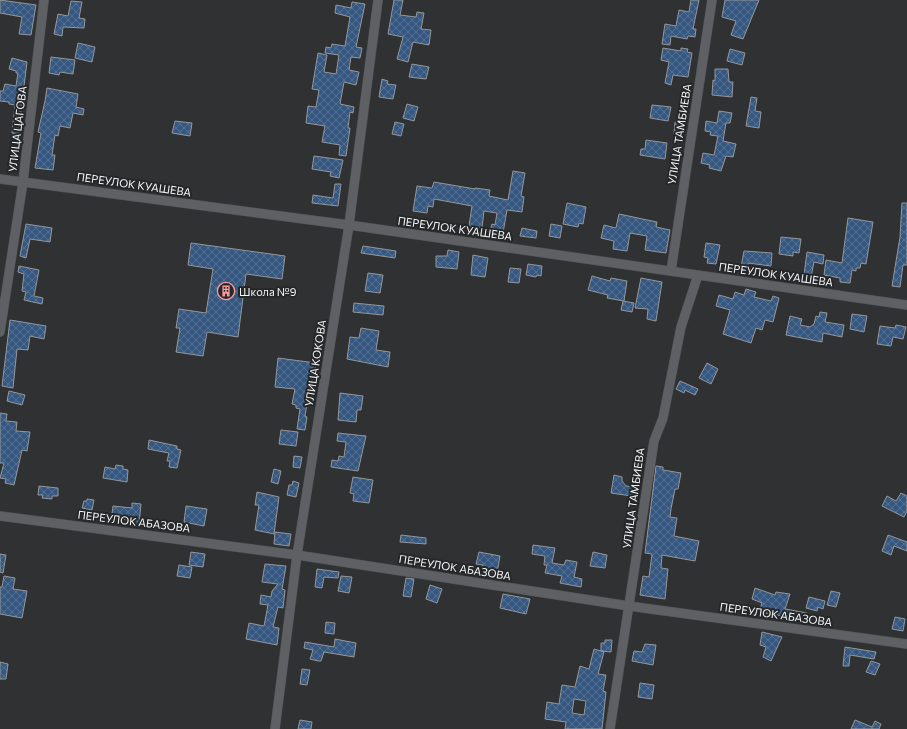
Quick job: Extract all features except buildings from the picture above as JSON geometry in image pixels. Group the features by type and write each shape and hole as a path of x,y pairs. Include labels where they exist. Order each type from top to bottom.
{"street":[{"name":"УЛИЦА ЦАГОВА","path":"0,332 23,182 44,0"},
{"name":"УЛИЦА КОКОВА","path":"275,729 297,555 349,225 378,0"},
{"name":"УЛИЦА ТАМБИЕВА","path":"671,271 712,0"},
{"name":"ПЕРЕУЛОК КУАШЕВА","path":"0,179 349,225 907,305"},
{"name":"УЛИЦА ТАМБИЕВА","path":"610,729 654,441 663,418 681,328 698,275"},
{"name":"ПЕРЕУЛОК АБАЗОВА","path":"0,516 297,555 629,606 907,644"}],"place":[{"name":"Школа №9","path":"226,291"}]}
